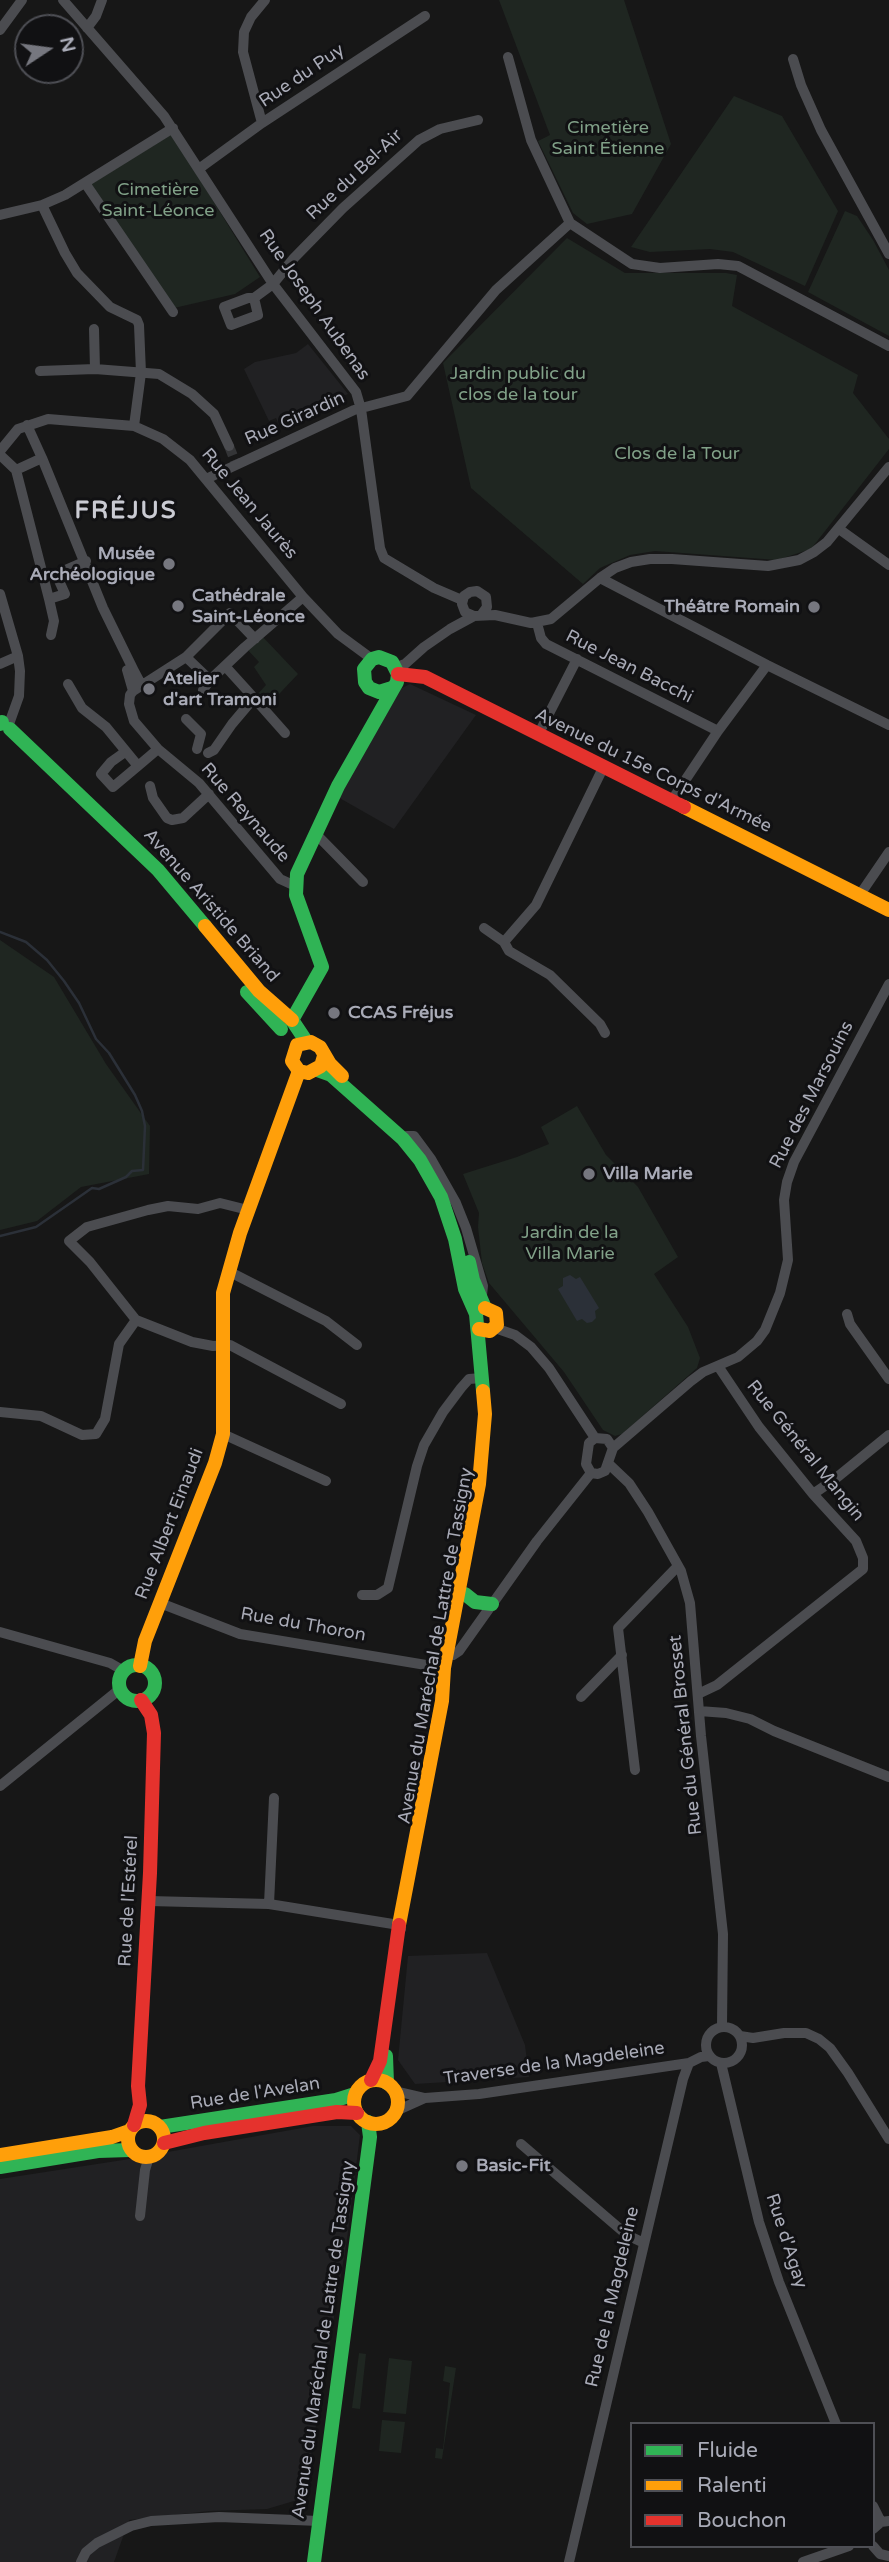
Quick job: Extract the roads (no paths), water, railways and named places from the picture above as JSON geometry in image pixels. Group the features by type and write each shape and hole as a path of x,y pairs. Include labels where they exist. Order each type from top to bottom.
{"main road":[{"path":"285,1020 317,968 314,951 295,907 291,884 295,869 334,781 397,671 386,658 372,659 364,669 363,676 369,688 386,690"},
{"name":"Avenue du 15e Corps d'Armée","path":"397,671 418,675 889,910"},
{"path":"285,1020 318,977 322,967 296,888 297,874 338,786 386,704 386,690"},
{"name":"Avenue Aristide Briand","path":"4,726 25,755 149,872 226,968 285,1020 301,1044"},
{"path":"317,1070 331,1075 389,1125 419,1160 447,1210 465,1289 481,1307 493,1310 498,1317 488,1329 475,1320 481,1307 456,1214 447,1195 407,1136 384,1112 335,1070 320,1046 301,1044 292,1061 299,1071 308,1073 317,1070 324,1061 324,1056"},
{"name":"Rue Albert Einaudi","path":"141,1666 145,1642 215,1463 223,1434 223,1293 248,1210 299,1071"},
{"name":"Avenue du Maréchal de Lattre de Tassigny","path":"371,2080 380,2061 399,1925 442,1701 479,1484 485,1414 482,1378 488,1329"},
{"name":"Avenue du Maréchal de Lattre de Tassigny","path":"396,2111 398,2101 385,2065 447,1702 449,1662 465,1594 489,1444 491,1377 486,1345 488,1329"},
{"path":"465,1594 475,1602 492,1604"},
{"path":"141,1666 151,1673 155,1685 150,1695 141,1700 128,1699 120,1689 119,1681 128,1667 141,1666"},
{"name":"Rue de l'Estérel","path":"132,2128 140,2105 138,2086 149,1901 154,1732 151,1715 141,1700"},
{"path":"355,2094 361,2085 371,2080 391,2087"},
{"name":"Avenue du Maréchal de Lattre de Tassigny","path":"323,2562 374,2150 368,2120 354,2104 355,2094"},
{"name":"Rue de l'Avelan","path":"155,2124 336,2100 355,2094"},
{"path":"0,2166 98,2151 130,2150 139,2156 149,2157 159,2152 164,2137 140,2105"},
{"path":"368,2120 388,2121 396,2111"},
{"name":"Rue de l'Avelan","path":"164,2143 204,2133 337,2112 368,2120"},
{"name":"Avenue du Maréchal de Lattre de Tassigny","path":"314,2562 370,2137 368,2120"},
{"path":"0,2155 112,2137 139,2122 155,2124"},
{"path":"130,2150 127,2140 132,2128"}],"street":[{"path":"0,30 22,0"},
{"name":"Rue Joseph Aubenas","path":"63,0 173,128 273,284 356,392 361,409 380,548 384,558 463,604"},
{"path":"87,29 102,0"},
{"path":"262,123 243,52 244,32 265,0"},
{"name":"Rue du Puy","path":"200,167 425,16"},
{"path":"508,57 531,140 570,223 632,264 660,268 718,264 738,266 889,346"},
{"path":"793,59 821,130 889,254"},
{"name":"Rue du Bel-Air","path":"254,298 273,284 294,258 343,208 419,140 440,129 478,120"},
{"path":"0,215 42,205 85,183 173,128"},
{"path":"85,183 173,312"},
{"path":"42,205 65,253 78,273 110,307 137,320 141,373 134,426"},
{"name":"Rue Girardin","path":"206,479 236,463 361,409 407,396 496,290 570,223"},
{"path":"94,330 95,369"},
{"path":"40,371 95,369 159,374 192,394 214,414 229,446"},
{"name":"Rue Jean Jaurès","path":"27,425 48,419 134,426 178,449 303,597 338,634 372,659"},
{"path":"44,578 86,561 27,425 11,435 0,453 16,470 54,621 51,635"},
{"path":"16,470 42,458"},
{"path":"463,604 469,615 537,623 551,619 615,568 650,559 752,566 783,565 814,552 839,529 889,467"},
{"path":"839,529 889,565"},
{"name":"Rue Reynaude","path":"86,561 103,608 133,668 127,670 135,691 129,704 134,721 158,749 200,783 280,879 291,884"},
{"path":"49,599 65,594 55,574"},
{"path":"600,578 889,725"},
{"path":"450,629 466,594 473,591 481,592 487,600 517,619"},
{"path":"0,594 18,656 19,696 4,726"},
{"path":"203,690 225,666 303,597"},
{"path":"397,671 450,629 478,615 486,607 487,600"},
{"path":"135,691 186,657 230,613 255,639"},
{"name":"Rue Jean Bacchi","path":"537,623 543,641 718,731"},
{"path":"0,664 18,656"},
{"path":"186,657 210,680"},
{"path":"413,657 418,675"},
{"path":"538,735 577,659"},
{"path":"672,800 767,665"},
{"path":"225,666 285,733"},
{"path":"68,684 82,708 106,727 138,766"},
{"path":"186,719 201,734 203,751 214,750 227,729 254,698"},
{"path":"125,752 101,774 113,787 158,749"},
{"path":"504,942 536,905 603,768"},
{"path":"150,786 153,798 167,818 172,820 183,818 209,794"},
{"path":"316,834 363,882"},
{"path":"859,896 889,852"},
{"path":"484,928 504,942 509,951 550,975 600,1024 605,1033"},
{"name":"Rue des Marsouins","path":"718,1366 738,1357 757,1341 773,1315 788,1260 784,1200 794,1162 889,984"},
{"path":"248,1210 220,1203 198,1209 169,1206 148,1209 87,1227 69,1241 90,1262 136,1320 192,1342 230,1345 341,1404"},
{"path":"228,1271 326,1321 357,1345"},
{"path":"847,1314 850,1324 889,1379"},
{"path":"0,1412 41,1416 82,1435 96,1434 105,1419 118,1344 136,1320"},
{"path":"488,1329 515,1335 531,1347 549,1368 596,1438"},
{"path":"592,1473 602,1473 609,1464 613,1448 691,1381 718,1366"},
{"name":"Rue Général Mangin","path":"698,1694 717,1685 863,1569 863,1558 856,1541 813,1494 759,1427 718,1366"},
{"path":"362,1595 377,1595 387,1588 424,1445 461,1388 469,1380 482,1378"},
{"path":"223,1434 326,1481"},
{"path":"813,1494 889,1435"},
{"path":"592,1473 586,1464 589,1443 596,1438 607,1439 613,1448"},
{"name":"Rue du Général Brosset","path":"609,1464 629,1483 678,1566 690,1602 723,1934 722,2026"},
{"path":"449,1662 537,1541 592,1473"},
{"path":"635,1770 618,1628 678,1566"},
{"name":"Rue du Thoron","path":"160,1603 240,1634 449,1662"},
{"path":"0,1632 110,1663 124,1671"},
{"path":"581,1697 622,1655"},
{"path":"0,1786 120,1689"},
{"path":"699,1711 726,1713 750,1719 889,1777"},
{"path":"269,1904 274,1798"},
{"path":"149,1901 269,1904 399,1925"},
{"name":"Avenue du Maréchal de Lattre de Tassigny","path":"399,1925 402,1932 399,1959 402,1967"},
{"path":"689,2063 709,2056 721,2063 734,2060 739,2055 742,2042 740,2036 722,2026 708,2035 705,2043 709,2056"},
{"path":"740,2036 754,2038 784,2033 806,2033 819,2039 831,2048 889,2139"},
{"name":"Traverse de la Magdeleine","path":"396,2111 425,2098 689,2063"},
{"name":"Rue de la Magdeleine","path":"569,2562 682,2079 689,2063"},
{"name":"Rue d'Agay","path":"721,2063 759,2222 776,2273 835,2422"},
{"name":"Traverse de la Magdeleine","path":"391,2087 425,2098"},
{"path":"521,2144 618,2228 644,2243"},
{"path":"140,2216 149,2157"},
{"path":"81,2562 86,2552 97,2543 131,2525 151,2521 219,2517 319,2521"},
{"path":"805,2562 844,2548"}],"waterway":[{"path":"0,932 26,942 47,960 64,981 79,1003 96,1039 109,1053 135,1095 145,1126 143,1170 132,1171 126,1177 99,1189 92,1188 36,1227 0,1236"}],"tunnel":[{"path":"229,446 235,461"}],"place":[{"name":"Musée Archéologique","path":"169,564"},
{"name":"Cathédrale Saint-Léonce","path":"178,606"},
{"name":"Théâtre Romain","path":"814,607"},
{"name":"Atelier d'art Tramoni","path":"149,689"},
{"name":"CCAS Fréjus","path":"334,1013"},
{"name":"Villa Marie","path":"589,1174"},
{"name":"Basic-Fit","path":"462,2166"}],"district":[{"name":"FRÉJUS","path":"126,512"}],"park label":[{"name":"Cimetière Saint Étienne","path":"608,138"},
{"name":"Cimetière Saint-Léonce","path":"158,200"},
{"name":"Jardin public du clos de la tour","path":"518,384"},
{"name":"Clos de la Tour","path":"677,454"},
{"name":"Jardin de la Villa Marie","path":"570,1243"}]}
